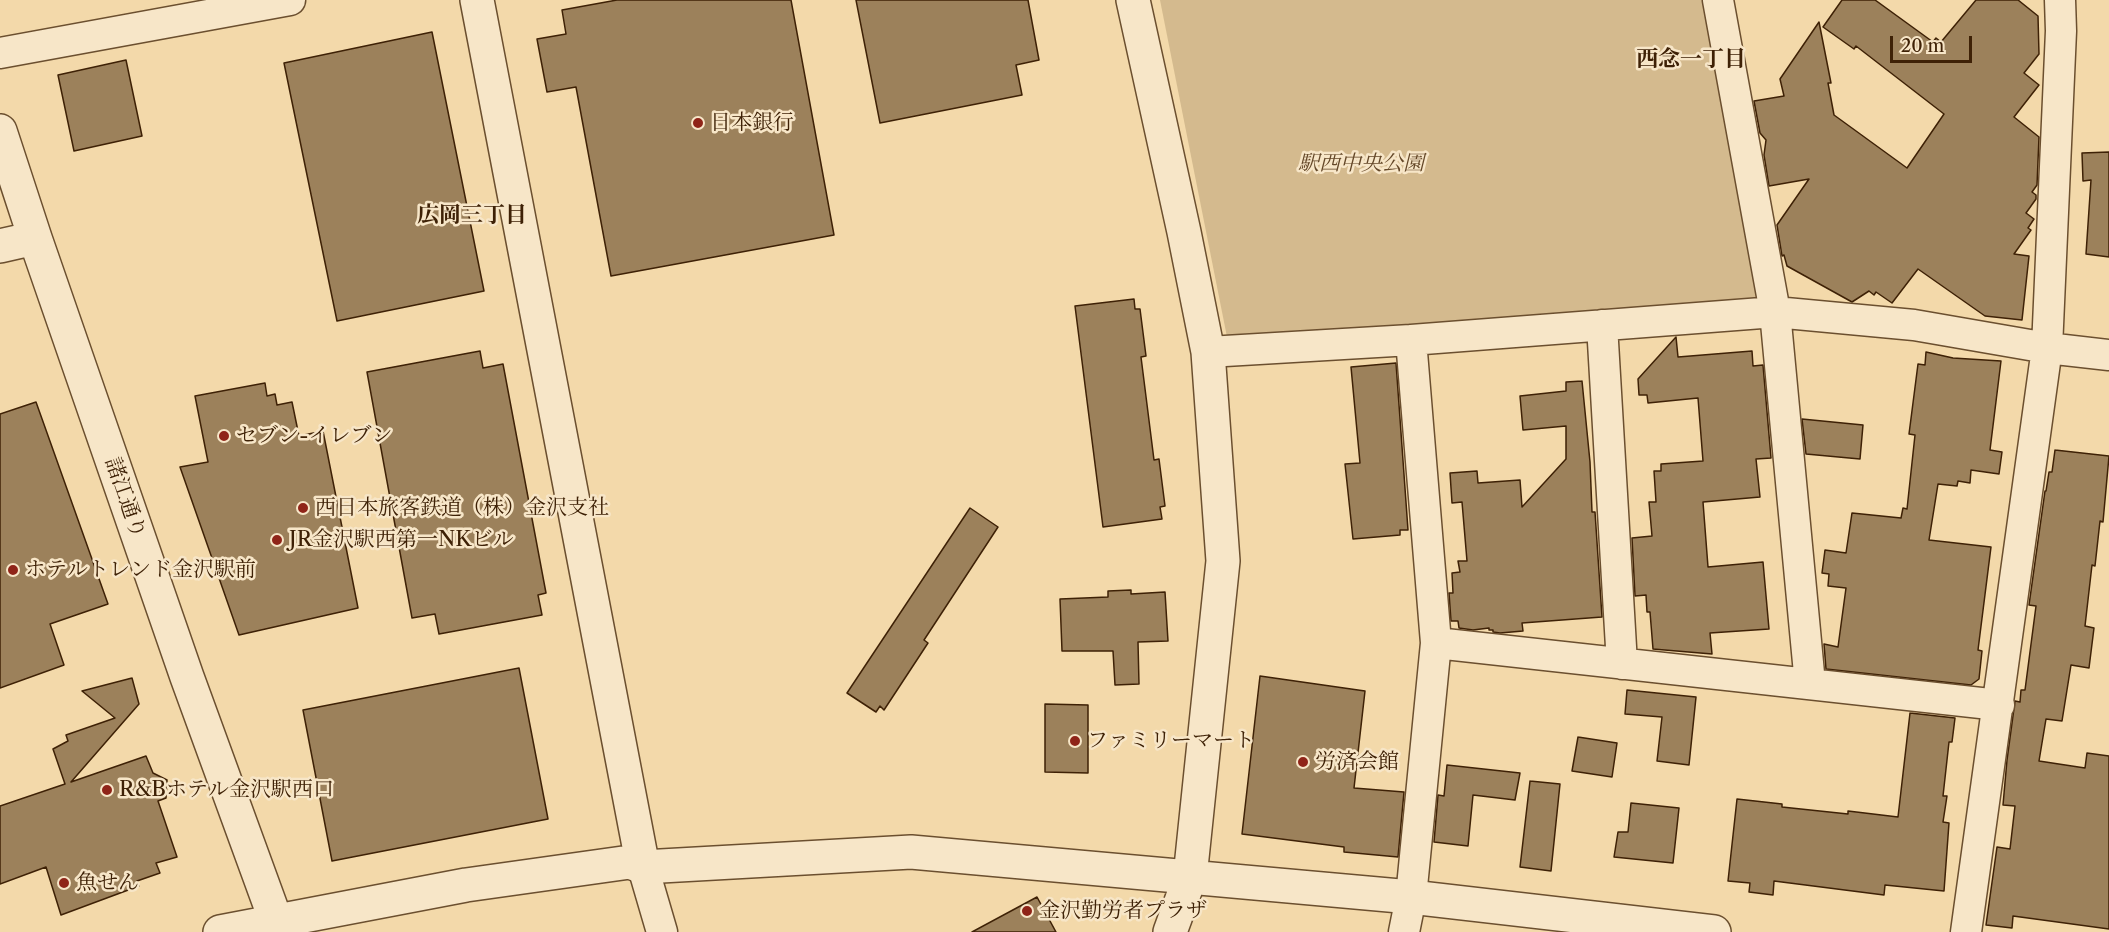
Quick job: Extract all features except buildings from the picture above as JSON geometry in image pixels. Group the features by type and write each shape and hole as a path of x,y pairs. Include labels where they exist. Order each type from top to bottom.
{"street":[{"path":"0,53 290,0"},
{"path":"477,0 643,867 662,932"},
{"path":"1133,0 1208,352 1223,561 1190,877 1170,932"},
{"path":"1718,0 1775,312 1810,684"},
{"path":"1966,932 2047,348 2061,31 2060,0"},
{"name":"諸江通り","path":"0,131 34,238 187,677 277,926"},
{"path":"0,246 34,238"},
{"path":"1208,352 1411,340 1775,312 1914,325 2047,348 2109,355"},
{"path":"1602,325 1622,664"},
{"path":"1404,932 1411,897 1436,643 1411,340"},
{"path":"1436,643 1999,705"},
{"path":"220,932 277,926 466,885 630,862 643,867 911,852 1411,897 1714,932"}],"green space":[{"name":"駅西中央公園","path":"1160,0 1707,0 1764,305 1227,337"}],"place":[{"name":"日本銀行","path":"698,123"},
{"name":"セブン-イレブン","path":"224,436"},
{"name":"西日本旅客鉄道（株）金沢支社","path":"303,508"},
{"name":"JR金沢駅西第一NKビル","path":"277,540"},
{"name":"ホテルトレンド金沢駅前","path":"13,570"},
{"name":"ファミリーマート","path":"1075,741"},
{"name":"労済会館","path":"1303,762"},
{"name":"R&Bホテル金沢駅西口","path":"107,790"},
{"name":"魚せん","path":"64,883"},
{"name":"金沢勤労者プラザ","path":"1027,911"}],"district":[{"name":"西念一丁目","path":"1691,60"},
{"name":"広岡三丁目","path":"472,216"}]}
